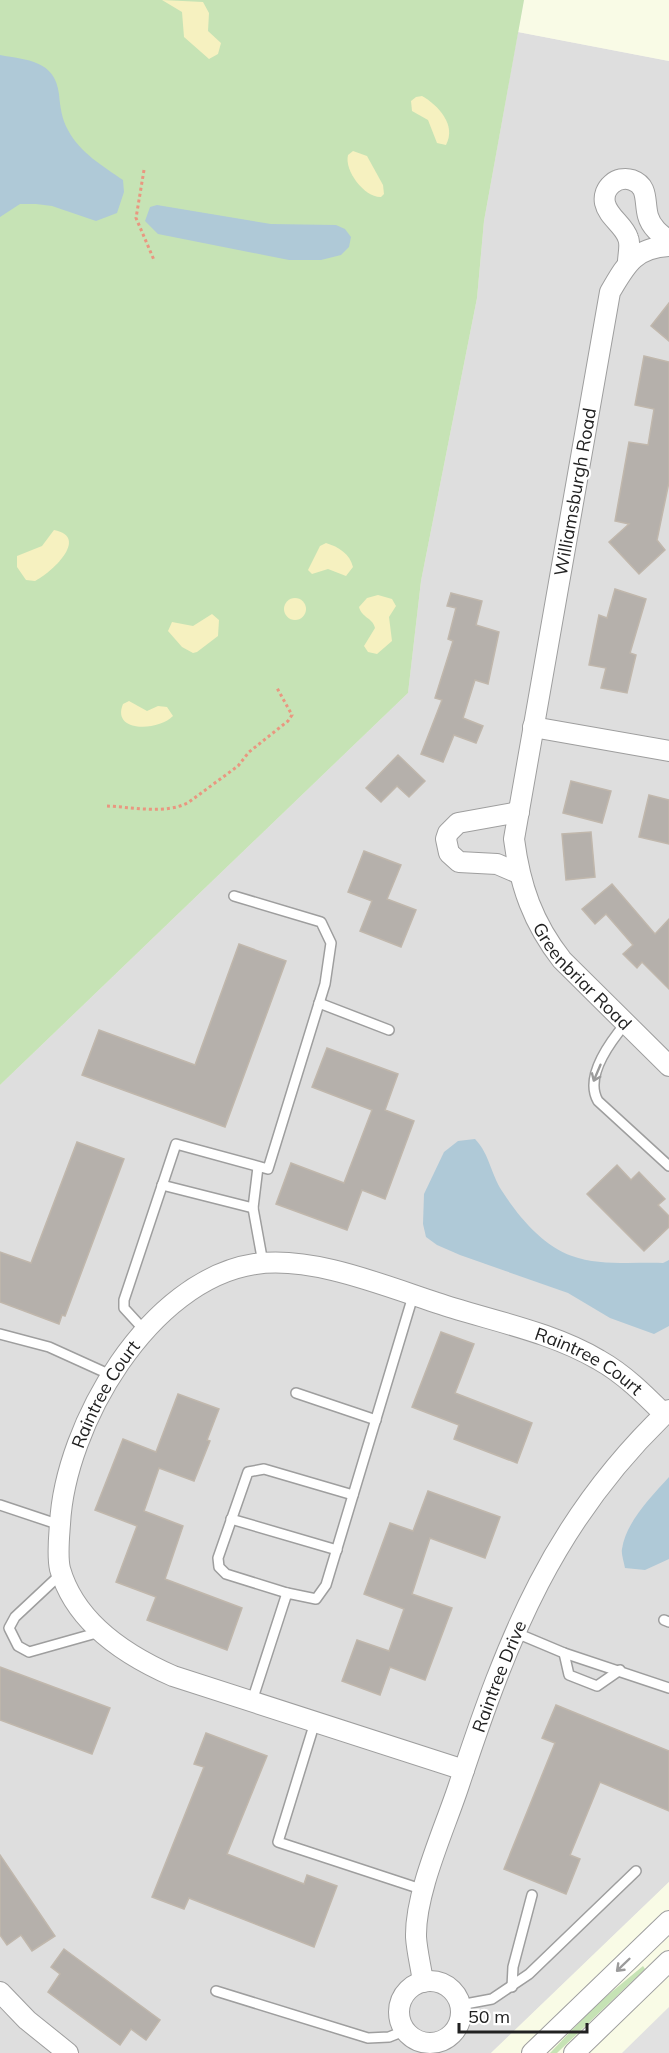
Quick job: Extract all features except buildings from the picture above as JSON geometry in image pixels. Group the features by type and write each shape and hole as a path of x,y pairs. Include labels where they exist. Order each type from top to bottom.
{"street":[{"path":"628,262 629,240 605,206 606,192 614,182 627,179 639,184 646,196 648,216 656,230 669,241"},
{"name":"Williamsburgh Road","path":"534,727 610,292 628,262 651,247 669,246"},
{"path":"534,727 669,751"},
{"name":"Greenbriar Road","path":"534,727 514,839 518,873 535,920 548,942 669,1066"},
{"path":"518,873 497,864 459,861 449,853 446,839 448,832 458,823 519,812"},
{"name":"Raintree Court","path":"464,1770 147,1665 100,1632 72,1598 62,1573 61,1506 77,1443 90,1414 113,1376 146,1332 185,1294 229,1270 263,1263 296,1263 321,1267 576,1347 632,1383 667,1412"},
{"name":"Raintree Drive","path":"423,1982 416,1936 424,1890 493,1682 514,1632 545,1571 580,1513 629,1451 667,1412"},
{"path":"532,2053 668,1925"},
{"path":"574,2053 669,1961"},
{"path":"423,1982 442,1983 450,1989 460,2005 458,2026 442,2041 421,2043 404,2031 399,2022 400,2001 405,1992 423,1982"},
{"path":"0,1992 27,2020 68,2053"}],"lane":[{"path":"146,1332 124,1308 124,1300 176,1144 267,1169 325,984 331,943 321,922 234,896"},
{"path":"319,1003 389,1030"},
{"path":"626,1023 610,1041 593,1082 594,1094 598,1101 669,1166"},
{"path":"258,1167 253,1208 263,1263"},
{"path":"162,1185 253,1208"},
{"path":"353,1495 256,1468 248,1472 244,1478 218,1558 222,1571 309,1599 321,1595 337,1550 413,1296"},
{"path":"0,1334 49,1347 113,1376"},
{"path":"296,1393 376,1420"},
{"path":"0,1505 60,1525"},
{"path":"231,1519 337,1550"},
{"path":"62,1573 15,1617 9,1628 18,1646 29,1652 100,1632"},
{"path":"252,1701 287,1593"},
{"path":"514,1632 564,1653 669,1688"},
{"path":"564,1653 569,1674 597,1686 620,1670"},
{"path":"315,1722 278,1842 424,1890"},
{"path":"460,2005 492,2000 512,1987 529,1974 636,1871"},
{"path":"512,1987 513,1967 532,1895"},
{"path":"216,1991 368,2038 389,2037 404,2031"}],"path":[{"path":"144,170 136,218 154,260"},
{"path":"107,806 164,808 189,802 238,766 249,752 288,721 292,715 290,707 277,688"}],"shaded area":[{"path":"524,0 669,0 669,61 518,32"},
{"path":"518,32 669,61 669,1882 491,2053 0,2053 0,1085 408,693 421,581 477,298 484,221"},
{"path":"669,1882 669,2053 491,2053"},
{"path":"669,2007 669,2053 622,2053"}],"green space":[{"path":"0,0 524,0 484,221 477,298 421,581 408,693 0,1085"},
{"path":"643,1966 645,1969 557,2053 550,2053 597,2004"}],"sand":[{"path":"162,0 203,2 209,13 208,31 221,43 218,54 209,59 184,37 182,12"},
{"path":"422,96 444,116 449,130 446,145 437,143 428,120 412,111 411,101"},
{"path":"353,151 367,156 383,185 384,194 381,197 362,188 352,176 348,155"},
{"path":"54,530 64,534 69,540 64,556 42,577 35,581 26,580 17,567 17,556 42,546"},
{"path":"326,543 339,549 349,558 353,567 346,576 328,569 312,574 308,570 320,546"},
{"path":"378,595 392,599 396,606 389,617 392,641 377,654 368,652 364,646 375,628 372,622 362,614 359,607 367,598"},
{"path":"291,598 299,598 306,605 306,613 299,620 291,620 284,613 284,605"},
{"path":"212,614 219,620 218,636 197,652 193,653 182,647 168,631 172,622 193,626"},
{"path":"129,701 147,711 158,706 167,707 173,716 158,725 130,724 124,720 121,713 123,704"}],"water":[{"path":"0,55 38,64 52,74 59,94 64,122 73,138 92,158 123,180 124,192 117,213 96,221 52,206 20,204 0,217"},
{"path":"157,205 271,224 336,225 345,229 351,237 349,247 341,255 321,260 289,260 158,234 145,221 150,207"},
{"path":"475,1139 484,1151 508,1201 532,1229 551,1245 572,1256 594,1261 663,1263 669,1260 669,1326 654,1334 610,1318 568,1293 460,1255 437,1245 426,1237 423,1224 424,1194 444,1152 458,1141"},
{"path":"669,1477 669,1559 645,1570 625,1568 622,1551 628,1529 640,1510"}]}
